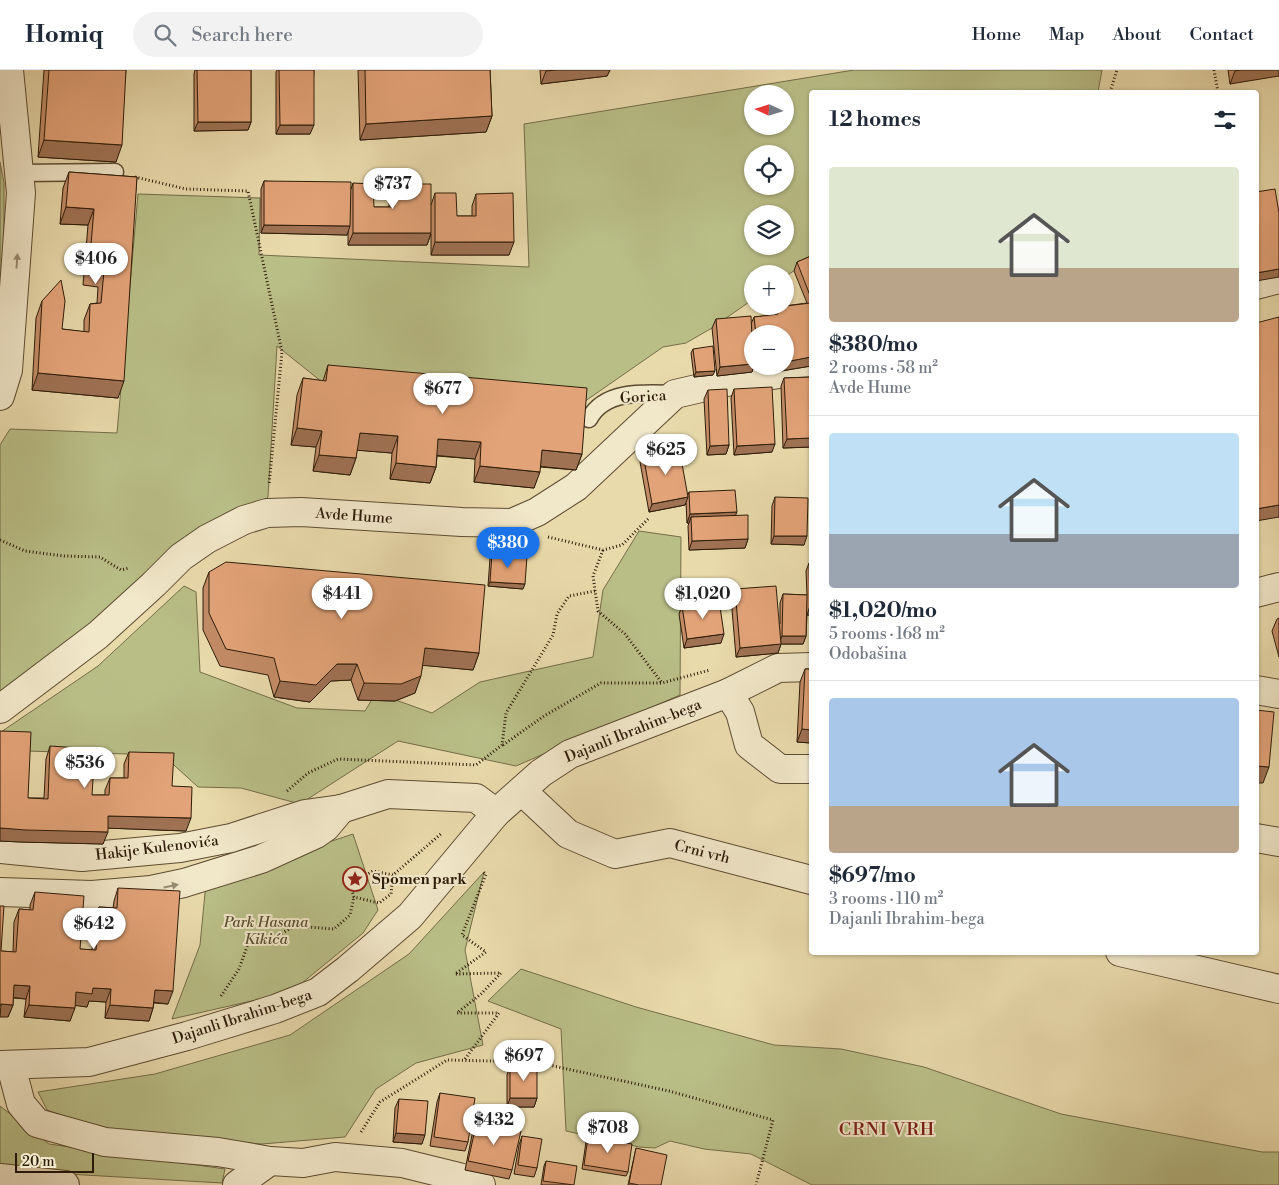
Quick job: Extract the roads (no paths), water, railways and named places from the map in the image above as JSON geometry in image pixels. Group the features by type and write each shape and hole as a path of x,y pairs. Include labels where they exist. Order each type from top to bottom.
{"street":[{"path":"0,396 9,360 21,193 10,70"},
{"path":"1259,283 1279,279"},
{"path":"675,394 727,382 809,369"},
{"name":"Avde Hume","path":"0,709 98,635 181,557 207,539 244,520 267,514 301,512 462,522 512,523 537,512 576,487 675,394"},
{"path":"1259,592 1279,587"},
{"name":"Dajanli Ibrahim-bega","path":"481,1185 459,1177 402,1163 335,1157 304,1163 270,1161 218,1152 105,1142 37,1123 21,1104 5,1066 89,1062 187,1036 275,1009 318,992 410,916 496,813 541,773 570,754 728,693 778,668 809,667"},
{"path":"1259,691 1279,694"},
{"path":"728,693 740,712 749,745 780,768 809,769"},
{"name":"Crni vrh","path":"522,790 568,834 615,854 670,843 809,879"},
{"name":"Hakije Kulenovića","path":"0,849 82,857 170,849 232,838 305,814 341,809 388,794 476,798 496,813"},
{"name":"Hakije Kulenovića","path":"0,892 92,895 151,890 184,882 261,859 316,834 326,827 341,809"},
{"path":"1259,839 1279,842"},
{"path":"1133,955 1279,989"},
{"path":"237,1185 270,1161"},
{"path":"0,1178 65,1185"}],"lane":[{"path":"20,173 115,172"},
{"name":"Gorica","path":"588,420 592,412 617,396 675,394"}],"place":[{"name":"Spomen park","path":"355,879"}],"district":[{"name":"CRNI VRH","path":"887,1129"}],"park label":[{"name":"Park Hasana Kikića","path":"266,930"}]}
